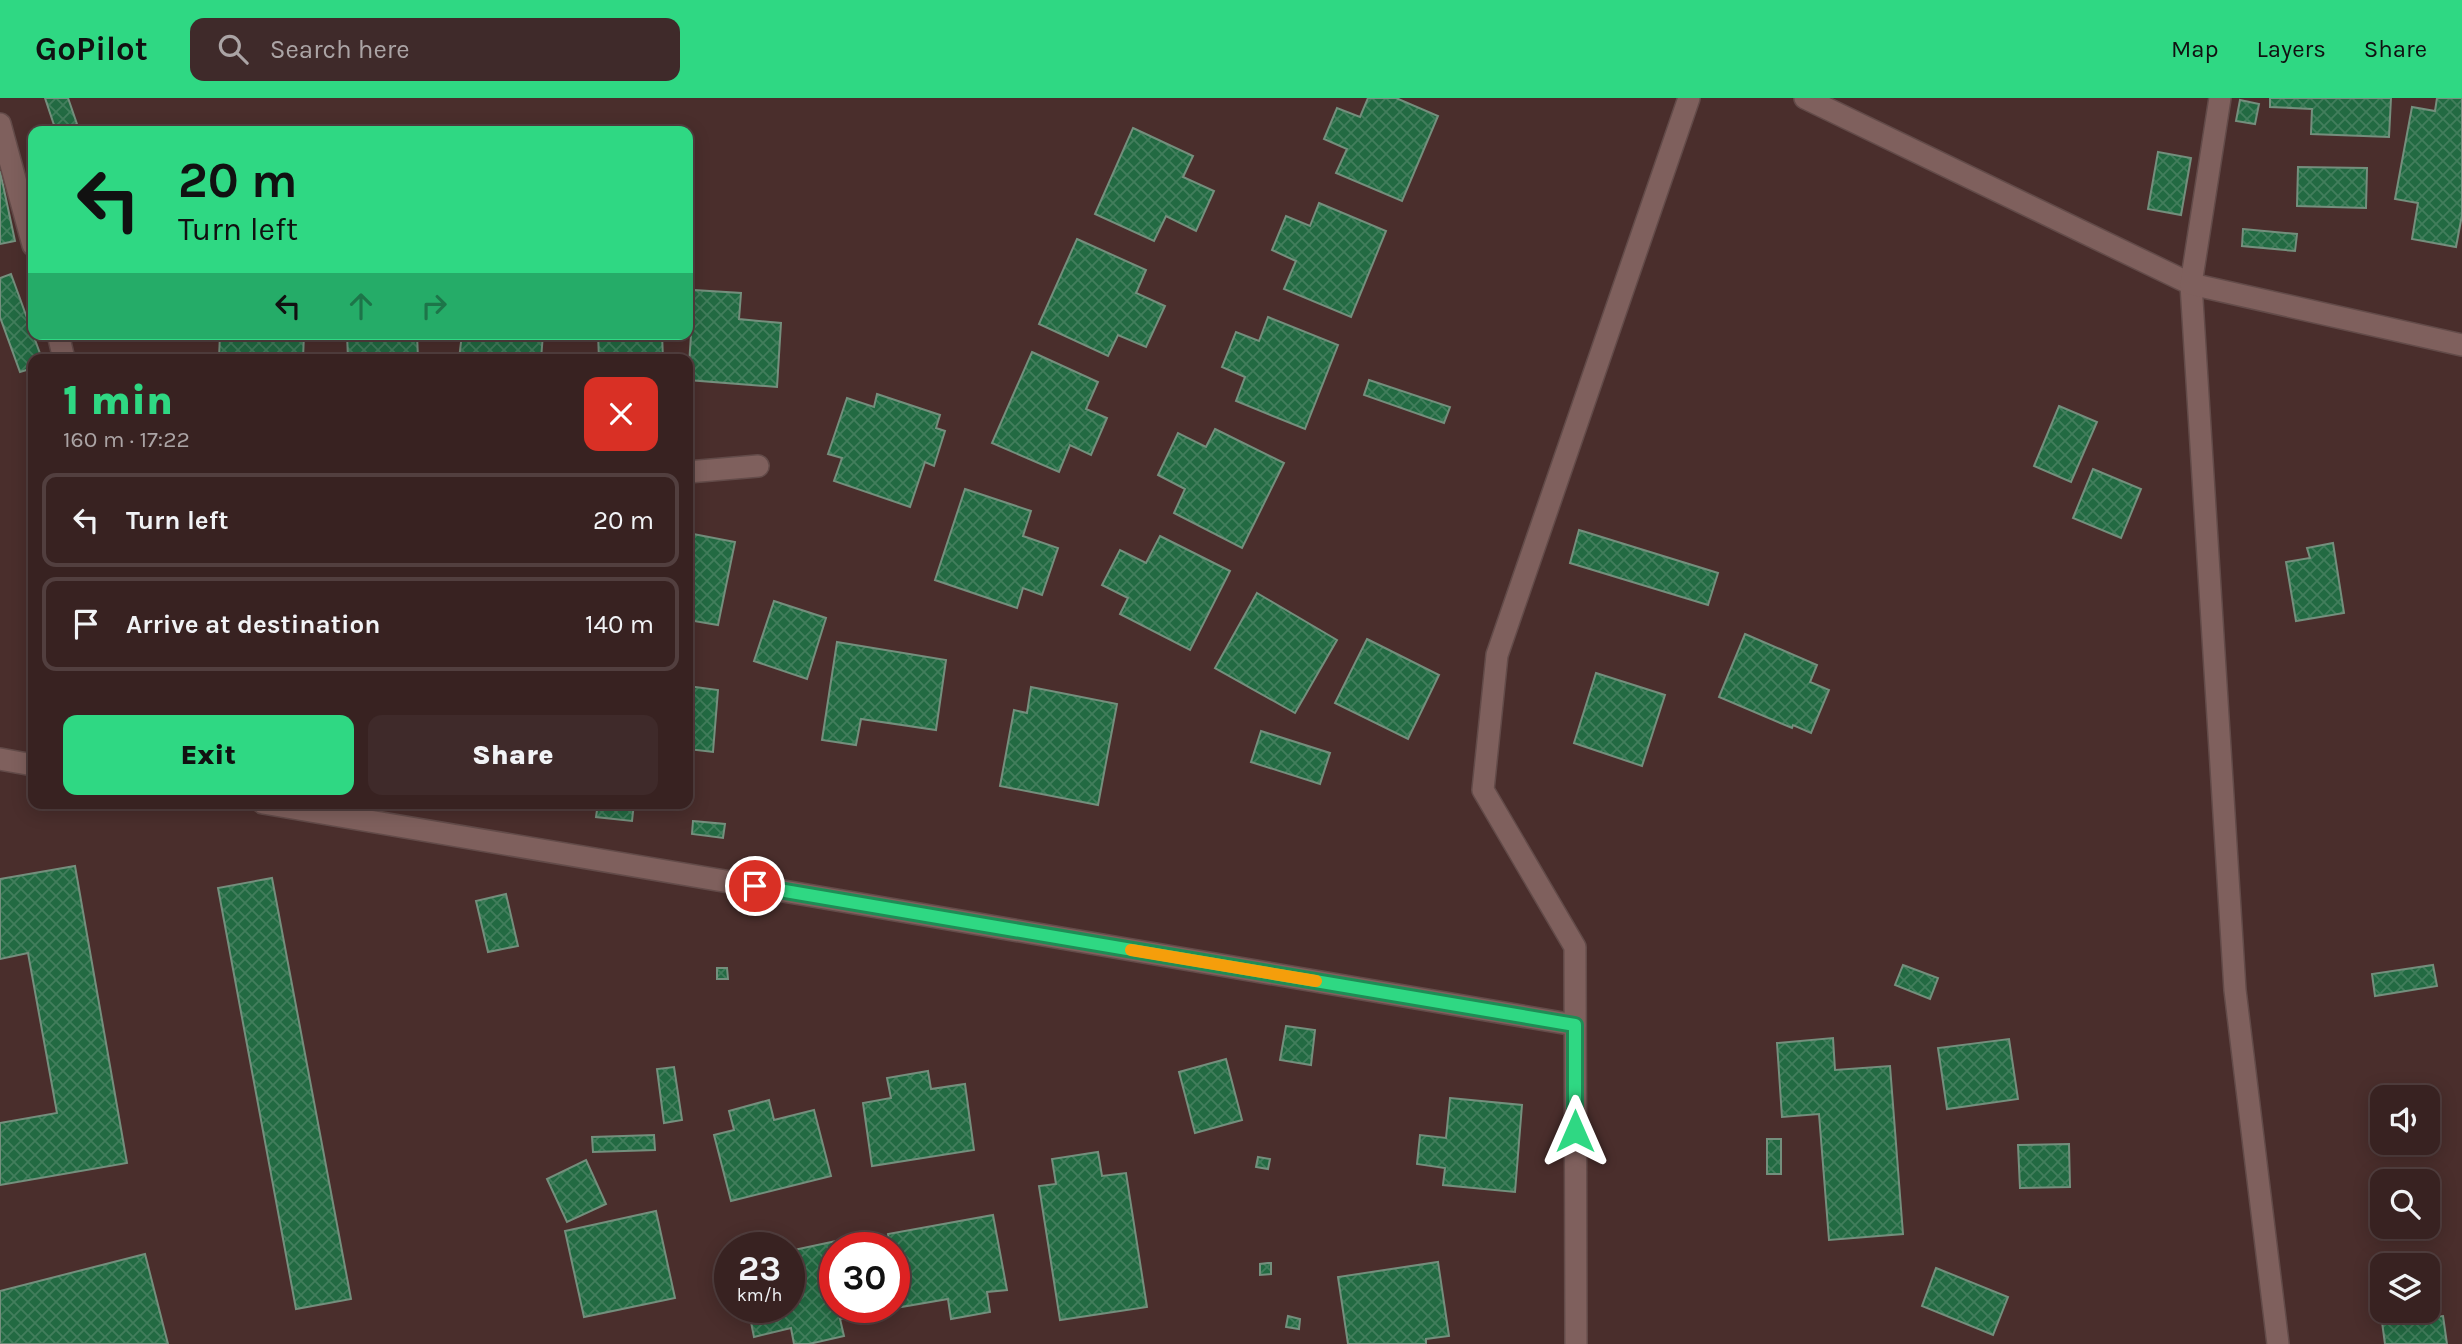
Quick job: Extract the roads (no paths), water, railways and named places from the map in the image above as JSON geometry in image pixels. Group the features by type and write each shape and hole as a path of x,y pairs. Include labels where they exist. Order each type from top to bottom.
{"street":[{"path":"1576,1344 1575,947 1483,790 1497,655 1689,98"},
{"path":"1805,98 2191,284 2462,345"},
{"path":"2220,98 2191,284 2235,990 2278,1344"},
{"path":"0,124 28,227"},
{"path":"693,472 758,466"},
{"path":"0,759 28,764"},
{"path":"298,809 1575,1025"}]}
